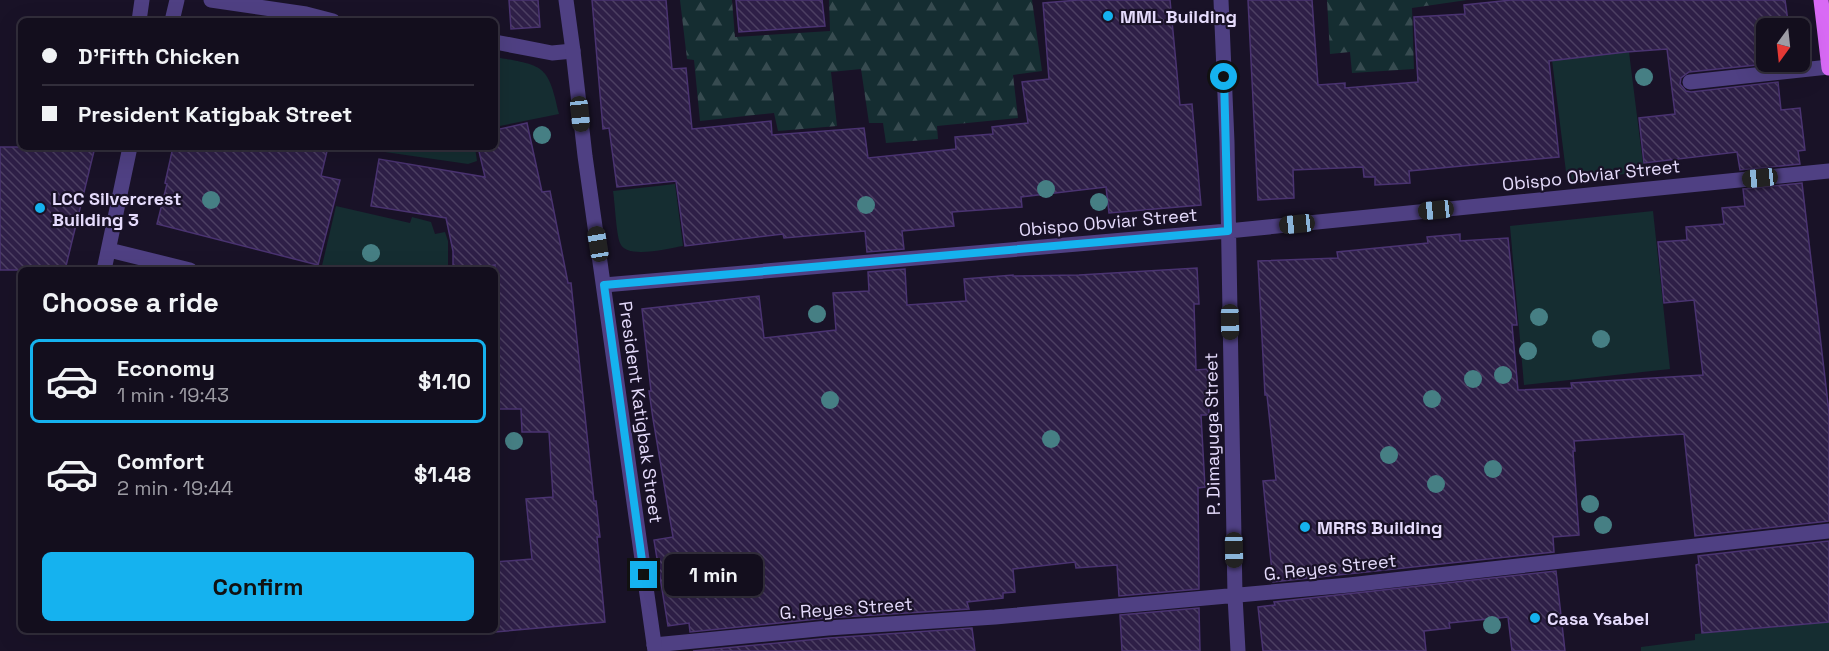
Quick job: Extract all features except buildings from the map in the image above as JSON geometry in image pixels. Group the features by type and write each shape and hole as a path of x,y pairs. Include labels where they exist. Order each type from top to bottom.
{"main road":[{"path":"1821,0 1829,68"}],"street":[{"path":"139,18 142,0"},
{"path":"173,18 177,0"},
{"path":"211,0 321,18"},
{"name":"President Katigbak Street","path":"566,0 585,156 655,648"},
{"name":"P. Dimayuga Street","path":"1221,0 1227,142 1235,596 1238,651"},
{"path":"498,43 552,53 573,51"},
{"path":"1690,82 1829,68"},
{"path":"105,267 129,150"},
{"name":"Obispo Obviar Street","path":"604,285 1228,231 1829,171"},
{"path":"109,250 178,267"},
{"name":"G. Reyes Street","path":"655,648 828,628 995,617 1372,583 1829,531"}],"green space":[{"path":"680,0 732,0 735,37 830,31 829,0 1032,0 1042,71 1013,75 1018,118 937,126 938,139 886,143 883,123 869,123 861,69 831,72 837,126 778,131 774,113 700,121 694,60 687,59"},
{"path":"1327,0 1467,0 1412,8 1414,69 1352,73 1350,52 1330,54"},
{"path":"1629,52 1644,172 1567,180 1552,60"},
{"path":"498,58 524,63 541,70 551,85 559,114 498,126"},
{"path":"371,150 475,150 477,161 468,164"},
{"path":"675,184 683,246 648,252 630,251 624,248 619,238 613,191"},
{"path":"336,206 410,223 412,217 431,222 435,234 445,232 448,241 448,267 322,267"},
{"path":"1653,211 1670,369 1524,385 1510,226"},
{"path":"1829,622 1829,651 1641,651 1641,647 1695,640 1695,634"}],"place":[{"name":"MML Building","path":"1108,16"},
{"name":"LCC Silvercrest Building 3","path":"40,208"},
{"name":"MRRS Building","path":"1305,527"},
{"name":"Casa Ysabel","path":"1535,618"}],"route":[{"path":"644,575 604,285 1228,231 1224,77"}]}
